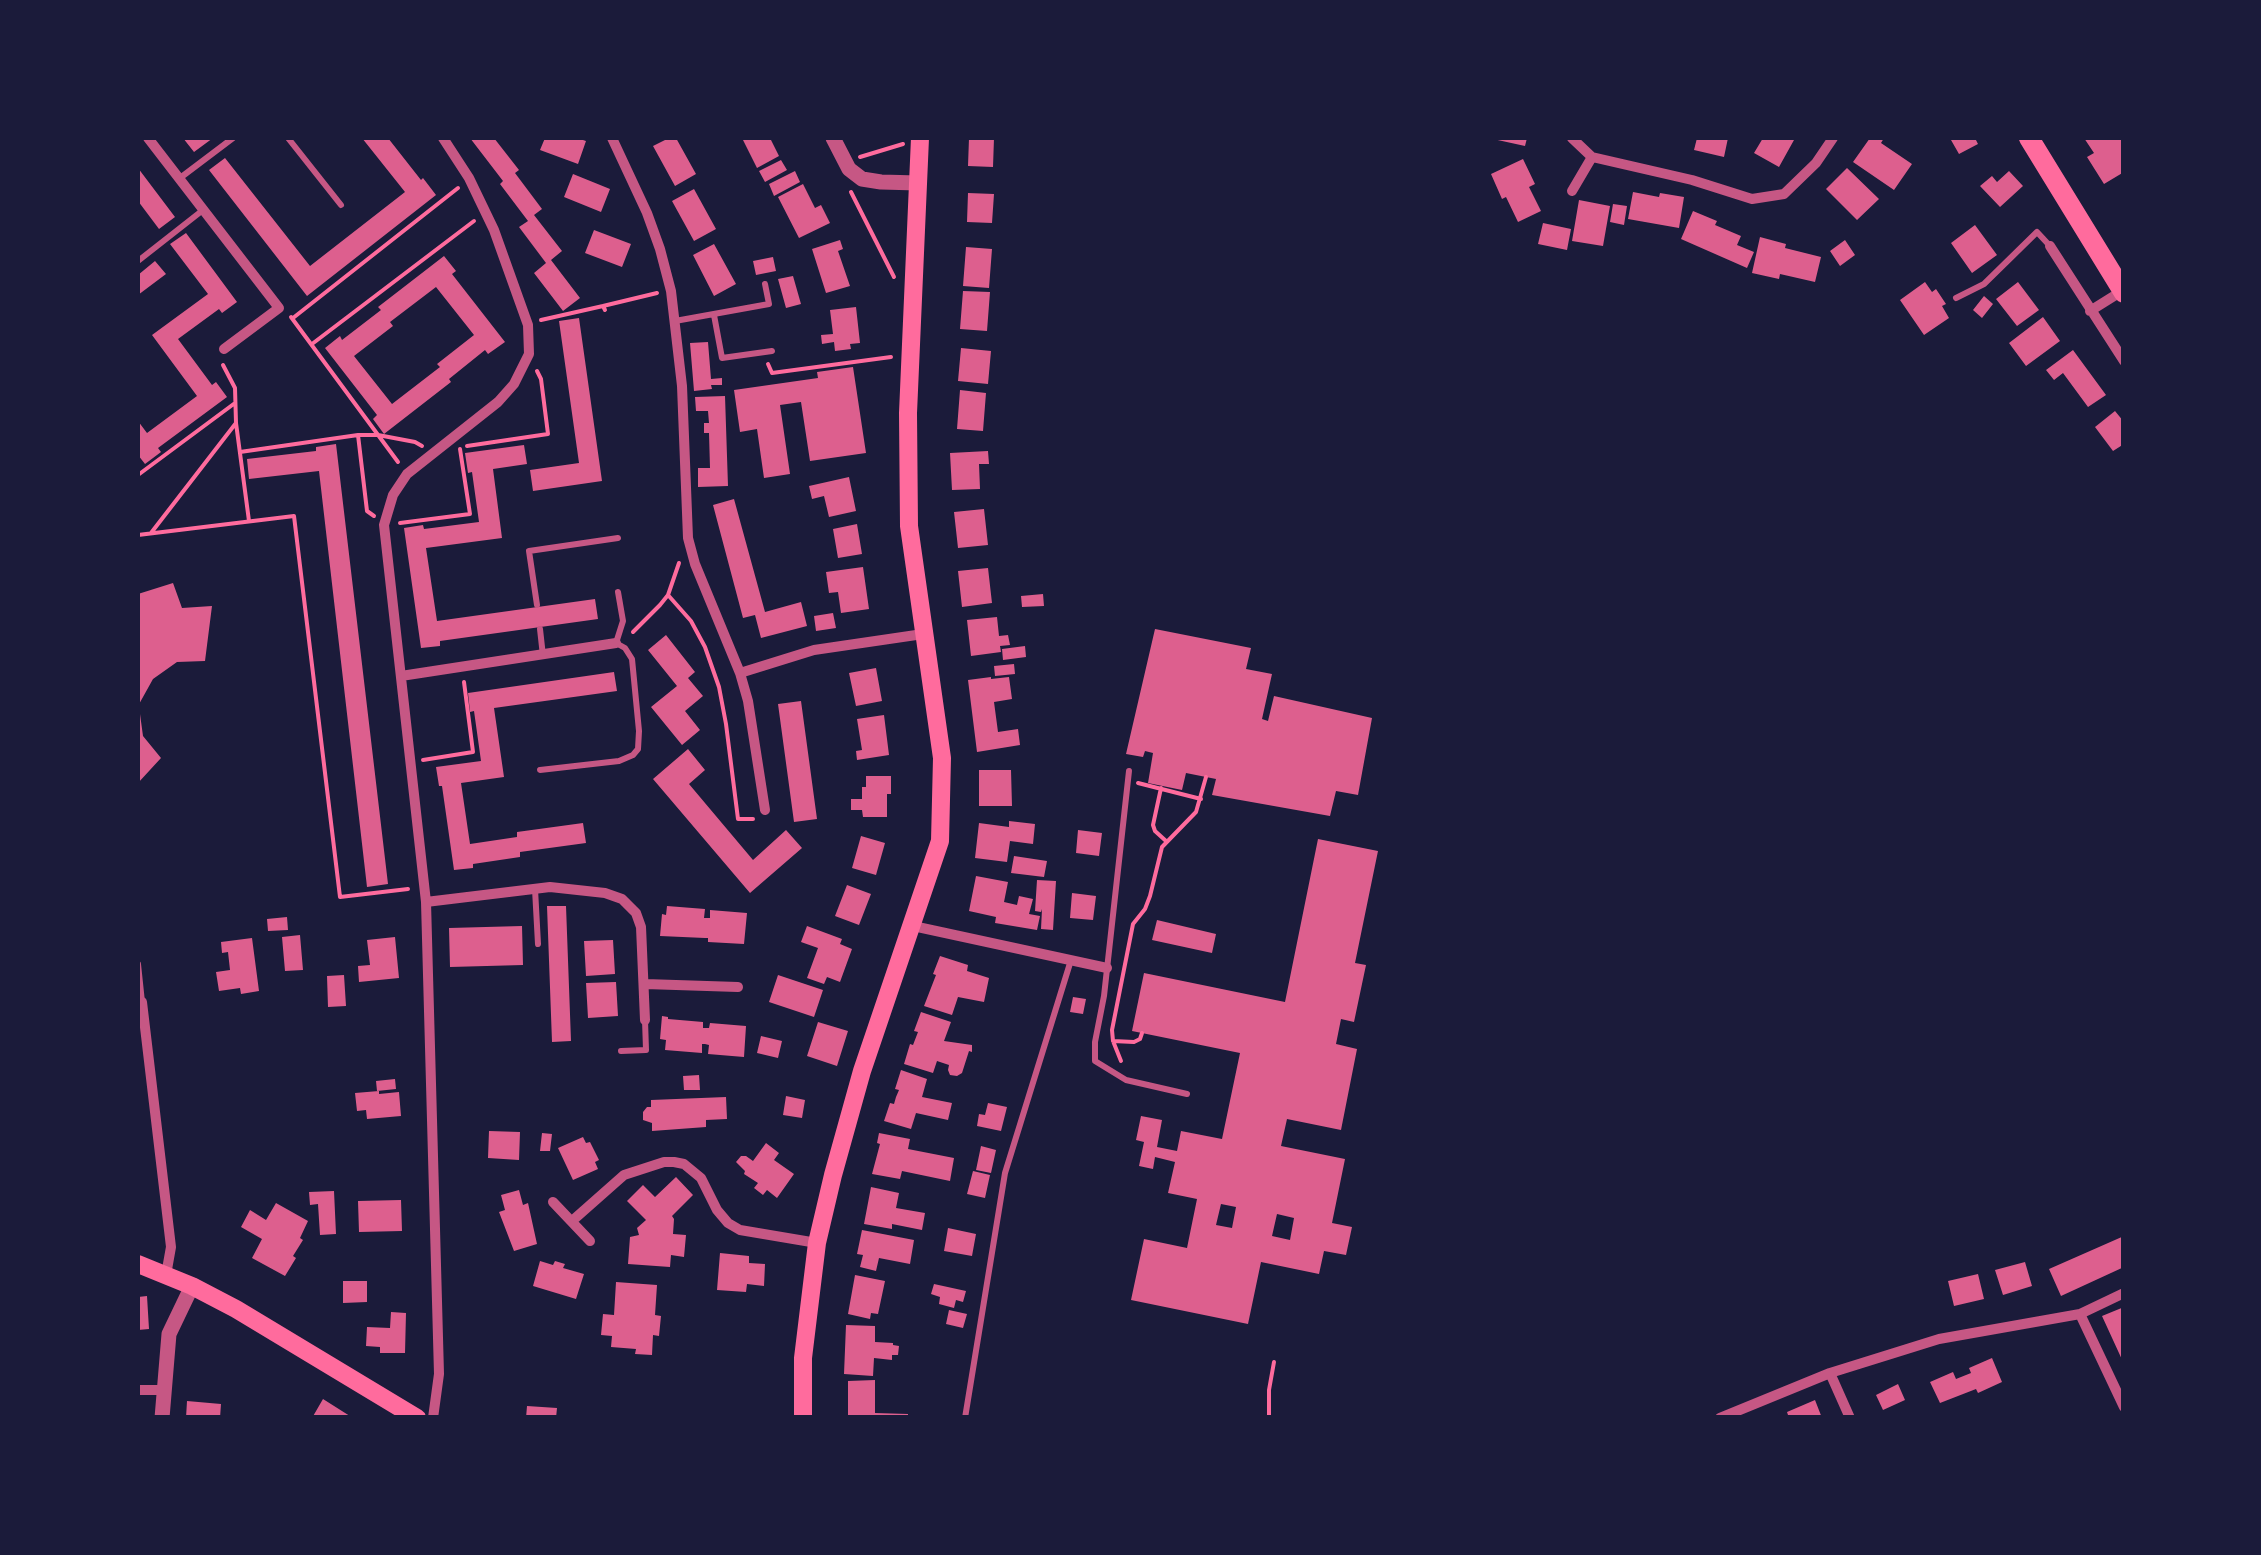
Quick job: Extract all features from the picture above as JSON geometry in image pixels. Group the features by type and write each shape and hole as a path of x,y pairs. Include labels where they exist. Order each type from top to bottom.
{"main road":[{"path":"2029,138 2123,292"},
{"path":"803,1418 803,1358 817,1243 857,1088 940,841 942,758 908,526 908,413 920,140"},
{"path":"138,1264 192,1286 236,1310 418,1418"}],"street":[{"path":"148,138 279,308 224,349"},
{"path":"433,1418 439,1374 426,902 384,525 393,495 407,474 498,402 514,384 528,354 528,325 486,213 469,178 442,138"},
{"path":"612,138 647,213 670,291 682,386 688,538 740,673 753,724 765,810"},
{"path":"832,138 849,169 862,179 918,183"},
{"path":"1572,138 1592,158 1692,180 1752,199 1784,194 1816,163 1833,138"},
{"path":"1572,191 1592,158"},
{"path":"2050,246 2124,361"},
{"path":"2090,311 2123,292"},
{"path":"740,673 814,650 922,634"},
{"path":"401,676 616,643"},
{"path":"426,902 550,888 605,892 622,899 636,912 641,927 645,1020"},
{"path":"912,926 1107,968"},
{"path":"645,984 738,987"},
{"path":"142,1002 170,1248 166,1275"},
{"path":"572,1221 624,1176 674,1162 684,1164 701,1178 717,1210 740,1230 817,1243"},
{"path":"552,1202 590,1241"},
{"path":"162,1418 169,1334 192,1286"},
{"path":"1720,1418 1830,1373 1939,1339 2080,1314 2124,1294"},
{"path":"2080,1314 2124,1407"},
{"path":"1830,1373 1850,1418"},
{"path":"138,1390 163,1390"}],"lane":[{"path":"179,178 233,138"},
{"path":"288,138 340,205"},
{"path":"138,261 203,210"},
{"path":"1956,298 1984,284 2037,232 2050,246"},
{"path":"675,321 769,304 765,284"},
{"path":"714,315 722,358 772,351"},
{"path":"537,605 529,551 618,538"},
{"path":"540,770 619,761 638,749 632,659 616,643 623,621 618,592"},
{"path":"540,629 543,656"},
{"path":"1130,770 1095,1061 1126,1080 1186,1094"},
{"path":"536,889 538,944"},
{"path":"965,1418 1005,1172 1071,959"},
{"path":"138,964 142,1002"},
{"path":"621,1051 646,1050 645,1020"}],"path":[{"path":"913,293 893,276 884,259 850,192 849,169 862,155 920,140"},
{"path":"293,318 469,178"},
{"path":"312,344 486,213"},
{"path":"528,325 670,291"},
{"path":"279,308 293,318 407,474"},
{"path":"224,349 223,365 235,388 249,522"},
{"path":"358,435 367,511 384,525 470,514 460,447 548,434 541,379 528,354"},
{"path":"772,374 911,354"},
{"path":"138,475 236,402"},
{"path":"151,533 236,423"},
{"path":"240,452 378,435 416,442 432,453"},
{"path":"138,535 294,516 340,897 425,887"},
{"path":"616,643 636,630 668,594 688,538"},
{"path":"668,594 692,620 719,687 738,819 758,819 765,810"},
{"path":"412,762 472,752 462,668"},
{"path":"1126,1080 1112,1030 1134,924 1150,896 1162,847 1196,812 1206,777"},
{"path":"1128,780 1201,799"},
{"path":"1160,788 1153,825 1166,841"},
{"path":"1112,1041 1134,1042 1142,1034"},
{"path":"1269,1418 1274,1362"}],"building":[{"path":"183,138 213,138 194,152"},
{"path":"362,138 388,138 436,195 307,296 209,170 225,158 310,266 405,192"},
{"path":"470,138 494,138 542,209 534,215 562,251 551,260 580,298 563,311 534,273 546,263 519,227 528,221"},
{"path":"545,138 586,141 578,164 540,150"},
{"path":"676,138 696,174 675,186 653,146"},
{"path":"742,138 770,138 779,156 757,168"},
{"path":"969,138 994,138 993,167 968,166"},
{"path":"1494,138 1527,138 1525,146"},
{"path":"1697,138 1728,138 1724,157 1694,150"},
{"path":"1763,138 1794,140 1779,167 1754,153"},
{"path":"1870,138 1884,138 1881,143 1912,164 1894,190 1853,162"},
{"path":"1975,138 1978,144 1959,154 1951,140"},
{"path":"2084,138 2121,138 2124,172 2104,184 2087,157 2094,153"},
{"path":"1523,159 1535,184 1529,187 1541,211 1518,222 1491,174"},
{"path":"781,160 787,170 765,182 759,171"},
{"path":"138,168 175,217 159,229 138,201"},
{"path":"1847,168 1879,199 1857,220 1826,189"},
{"path":"795,171 800,182 774,196 769,184"},
{"path":"2009,171 2023,186 2000,207 1980,186 1992,176 1997,182"},
{"path":"573,174 610,189 601,212 564,197"},
{"path":"803,184 815,208 821,205 830,223 799,238 778,197"},
{"path":"694,189 716,229 694,241 672,201"},
{"path":"1633,192 1684,197 1679,228 1628,219"},
{"path":"968,193 994,194 992,223 967,222"},
{"path":"1579,200 1610,206 1603,246 1572,241"},
{"path":"1613,204 1627,206 1624,225 1610,222"},
{"path":"1693,211 1741,236 1737,245 1754,252 1747,268 1681,239"},
{"path":"1543,223 1571,229 1567,250 1538,244"},
{"path":"1975,225 1997,255 1972,273 1951,243"},
{"path":"594,230 631,244 622,267 585,253"},
{"path":"186,233 237,302 222,313 219,309 178,339 212,385 216,382 227,397 158,448 161,452 145,464 138,455 138,421 147,433 197,396 152,335 208,294 170,244"},
{"path":"1760,237 1821,257 1815,282 1752,273"},
{"path":"840,240 843,249 838,251 850,286 826,293 812,249"},
{"path":"1845,240 1855,255 1840,266 1830,251"},
{"path":"714,244 736,284 714,296 693,255"},
{"path":"966,247 992,249 989,288 963,286"},
{"path":"444,256 456,271 452,274 505,342 488,354 485,350 384,434 373,419 377,415 325,348 381,310 378,307","holes":["436,287 474,335 392,404 354,356"]},
{"path":"773,257 776,271 756,275 753,261"},
{"path":"155,261 166,274 138,295 138,275"},
{"path":"793,276 801,304 786,308 778,279"},
{"path":"1925,282 1932,292 1936,289 1946,304 1942,306 1949,318 1924,335 1900,300"},
{"path":"2018,282 2039,310 2017,326 1996,299"},
{"path":"963,291 990,292 987,331 960,329"},
{"path":"1984,296 1993,304 1982,318 1973,310"},
{"path":"856,307 860,343 835,351 834,342 822,344 821,335 833,334 830,310"},
{"path":"2043,317 2060,341 2026,366 2009,343"},
{"path":"579,318 602,481 533,491 530,470 579,463 559,321"},
{"path":"708,342 711,379 722,378 722,385 694,391 690,343"},
{"path":"961,348 991,351 988,384 958,381"},
{"path":"2073,350 2106,395 2088,407 2063,373 2054,380 2046,370"},
{"path":"853,367 866,453 810,461 801,402 780,405 790,474 764,478 757,429 740,432 734,390 818,378 817,372"},
{"path":"960,390 986,393 983,431 957,429"},
{"path":"725,396 728,486 698,487 698,468 710,468 709,433 704,433 704,423 709,423 708,411 696,411 695,397"},
{"path":"2115,411 2124,422 2124,444 2113,451 2095,427"},
{"path":"336,444 388,884 367,887 319,471 249,479 247,459 316,451 316,447"},
{"path":"524,445 527,464 493,469 502,538 426,548 437,621 595,599 598,619 440,641 440,646 421,648 404,528 479,522 472,472 468,473 465,453"},
{"path":"988,451 989,464 979,464 980,489 952,490 950,453"},
{"path":"849,477 856,511 829,517 824,496 812,499 809,486"},
{"path":"734,499 765,612 801,602 807,626 761,638 755,615 743,618 713,505"},
{"path":"984,509 988,545 958,548 954,512"},
{"path":"857,524 862,554 838,558 833,529"},
{"path":"863,567 869,609 841,613 838,592 829,593 826,572"},
{"path":"988,568 992,603 962,607 958,571"},
{"path":"173,583 182,608 212,606 205,661 177,662 153,679 138,706 138,594"},
{"path":"1043,594 1044,606 1022,607 1021,596"},
{"path":"833,613 836,628 816,631 814,616"},
{"path":"997,617 999,636 1008,635 1010,645 1000,646 1001,652 971,656 967,620"},
{"path":"1155,629 1251,648 1246,669 1272,674 1262,719 1268,721 1274,696 1372,718 1358,795 1336,791 1330,816 1212,795 1216,779 1186,773 1182,790 1148,783 1153,753 1145,751 1143,757 1126,754"},
{"path":"666,635 695,672 688,678 703,696 685,711 700,730 682,745 651,707 677,686 648,650"},
{"path":"1025,646 1026,657 1003,660 1002,649"},
{"path":"1014,664 1015,674 995,676 994,666"},
{"path":"876,668 882,701 856,706 849,673"},
{"path":"614,672 617,691 494,708 504,777 461,783 470,844 517,837 517,832 583,823 586,843 520,852 520,857 454,870 436,767 481,761 468,693"},
{"path":"1009,677 1012,699 994,702 998,732 1018,729 1020,745 977,752 968,680"},
{"path":"801,701 817,819 794,822 778,704"},
{"path":"138,714 143,736 161,758 138,783"},
{"path":"884,715 889,755 857,760 856,751 862,750 857,719"},
{"path":"688,749 705,770 689,784 753,860 786,830 802,848 750,893 653,779"},
{"path":"979,770 1011,770 1012,806 979,806"},
{"path":"866,776 891,776 887,817 863,817 862,810 851,810 851,799 862,799"},
{"path":"1009,821 1035,824 1033,844 1010,841 1007,862 975,858 979,823 1009,827"},
{"path":"1078,830 1102,833 1099,856 1076,853"},
{"path":"861,836 885,843 876,875 852,868"},
{"path":"1318,839 1378,851 1355,963 1366,965 1354,1022 1341,1019 1336,1044 1357,1049 1341,1130 1287,1119 1281,1146 1345,1159 1332,1223 1352,1227 1346,1255 1324,1251 1319,1274 1261,1262 1248,1324 1131,1300 1144,1239 1187,1248 1197,1199 1168,1193 1175,1162 1155,1157 1153,1169 1139,1166 1144,1142 1136,1140 1141,1116 1162,1120 1157,1147 1177,1151 1181,1131 1222,1139 1240,1053 1132,1031 1144,973 1285,1002","holes":["1221,1204 1236,1207 1232,1228 1216,1225","1277,1214 1294,1218 1290,1240 1272,1236"]},
{"path":"1014,856 1047,861 1044,877 1011,873"},
{"path":"976,876 1008,882 1004,902 1017,905 1019,896 1033,899 1029,914 1040,916 1037,930 995,923 996,917 969,911"},
{"path":"1037,880 1056,881 1053,930 1041,929 1042,909 1035,911"},
{"path":"847,885 871,894 859,925 835,916"},
{"path":"1072,893 1096,896 1093,920 1070,918"},
{"path":"547,906 566,906 571,1041 552,1042"},
{"path":"667,906 705,909 704,918 710,918 710,910 747,913 744,944 660,936 662,914 666,915"},
{"path":"287,917 288,930 268,931 267,919"},
{"path":"1157,920 1216,934 1212,953 1152,940"},
{"path":"522,926 523,965 450,967 449,928"},
{"path":"807,926 842,939 840,944 852,949 840,982 827,977 824,984 807,978 818,948 801,942"},
{"path":"300,935 303,970 285,971 282,937"},
{"path":"395,937 399,978 359,982 358,966 370,965 367,940"},
{"path":"252,938 259,991 219,991 216,972 230,970 228,952 222,953 221,942"},
{"path":"613,940 615,974 586,976 584,941"},
{"path":"940,956 968,965 967,971 989,978 984,1002 958,997 952,1015 924,1006"},
{"path":"344,975 346,1006 328,1007 327,976"},
{"path":"778,975 823,990 814,1017 769,1002"},
{"path":"616,982 618,1016 588,1018 586,983"},
{"path":"1073,997 1086,999 1083,1014 1070,1012"},
{"path":"921,1012 951,1022 944,1041 972,1045 962,1073 950,1075 949,1065 937,1061 933,1073 904,1064 918,1032 914,1031"},
{"path":"662,1016 703,1022 703,1028 709,1028 710,1023 746,1026 744,1057 708,1054 709,1045 705,1044 702,1053 665,1050 666,1040 660,1039"},
{"path":"818,1022 848,1031 837,1066 807,1056"},
{"path":"761,1036 782,1041 778,1058 757,1053"},
{"path":"901,1070 927,1079 922,1097 952,1103 948,1120 916,1113 911,1129 884,1121 899,1090 895,1089"},
{"path":"699,1075 700,1090 684,1090 683,1076"},
{"path":"395,1079 396,1089 377,1091 376,1081"},
{"path":"399,1092 401,1116 367,1119 366,1110 357,1111 355,1093"},
{"path":"786,1096 805,1100 802,1118 783,1115"},
{"path":"726,1097 727,1119 706,1120 706,1127 652,1131 652,1123 643,1120 651,1100"},
{"path":"988,1103 1007,1107 1001,1131 977,1126 979,1114 985,1115"},
{"path":"489,1131 520,1132 519,1160 488,1158"},
{"path":"542,1133 552,1134 550,1151 540,1151"},
{"path":"879,1133 910,1139 908,1149 954,1158 950,1181 902,1171 900,1179 872,1174"},
{"path":"583,1137 599,1160 595,1162 598,1169 573,1180 558,1148"},
{"path":"766,1143 779,1153 774,1160 794,1174 777,1198 767,1190 763,1195 754,1188 758,1183 744,1174 736,1162 741,1156 753,1161"},
{"path":"981,1146 996,1150 991,1173 976,1170"},
{"path":"973,1171 990,1175 985,1198 967,1194"},
{"path":"676,1177 693,1195 672,1216 673,1234 686,1235 684,1257 671,1255 670,1267 628,1264 630,1237 639,1235 637,1228 646,1220 627,1201 643,1185 655,1197"},
{"path":"871,1187 899,1193 896,1208 925,1213 922,1230 864,1224"},
{"path":"519,1190 523,1205 528,1203 537,1244 514,1251 499,1212 505,1210 501,1195"},
{"path":"334,1191 336,1234 320,1235 318,1204 310,1205 309,1192"},
{"path":"401,1200 402,1231 359,1232 358,1201"},
{"path":"276,1203 308,1221 293,1256 296,1258 285,1276 252,1258 262,1239 241,1227 250,1210 266,1220"},
{"path":"948,1228 976,1234 972,1256 944,1251"},
{"path":"862,1230 914,1240 910,1264 879,1258 876,1271 860,1267 863,1255 857,1254"},
{"path":"2124,1236 2124,1267 2061,1296 2049,1269"},
{"path":"720,1253 749,1256 749,1263 765,1264 764,1286 747,1284 746,1292 717,1290"},
{"path":"540,1261 553,1265 555,1261 565,1264 563,1268 584,1274 576,1299 533,1286"},
{"path":"2025,1262 2032,1286 2003,1295 1995,1270"},
{"path":"1978,1274 1984,1299 1954,1306 1948,1281"},
{"path":"855,1275 885,1281 878,1314 871,1313 870,1319 848,1314"},
{"path":"343,1281 367,1281 367,1302 343,1303"},
{"path":"616,1282 657,1285 655,1315 661,1316 659,1336 653,1335 652,1355 611,1347 612,1336 601,1335 603,1314 614,1315"},
{"path":"934,1284 966,1291 963,1302 956,1300 954,1308 939,1304 940,1297 931,1294"},
{"path":"147,1296 149,1329 138,1330 138,1297"},
{"path":"2124,1307 2124,1364 2102,1316"},
{"path":"949,1310 967,1314 963,1328 946,1324"},
{"path":"391,1312 406,1313 405,1353 380,1353 380,1347 366,1346 367,1327 390,1328"},
{"path":"846,1325 875,1326 875,1342 899,1346 898,1355 892,1355 892,1360 874,1358 873,1376 844,1374"},
{"path":"1992,1358 2002,1382 1940,1403 1930,1382 1953,1372 1956,1379"},
{"path":"875,1380 875,1413 908,1414 908,1418 848,1418 848,1381"},
{"path":"1898,1384 1905,1400 1883,1410 1876,1395"},
{"path":"323,1399 353,1418 312,1418"},
{"path":"1815,1400 1822,1418 1789,1418 1787,1412"},
{"path":"187,1401 221,1404 220,1418 186,1418"},
{"path":"527,1406 557,1408 556,1418 526,1418"}]}
